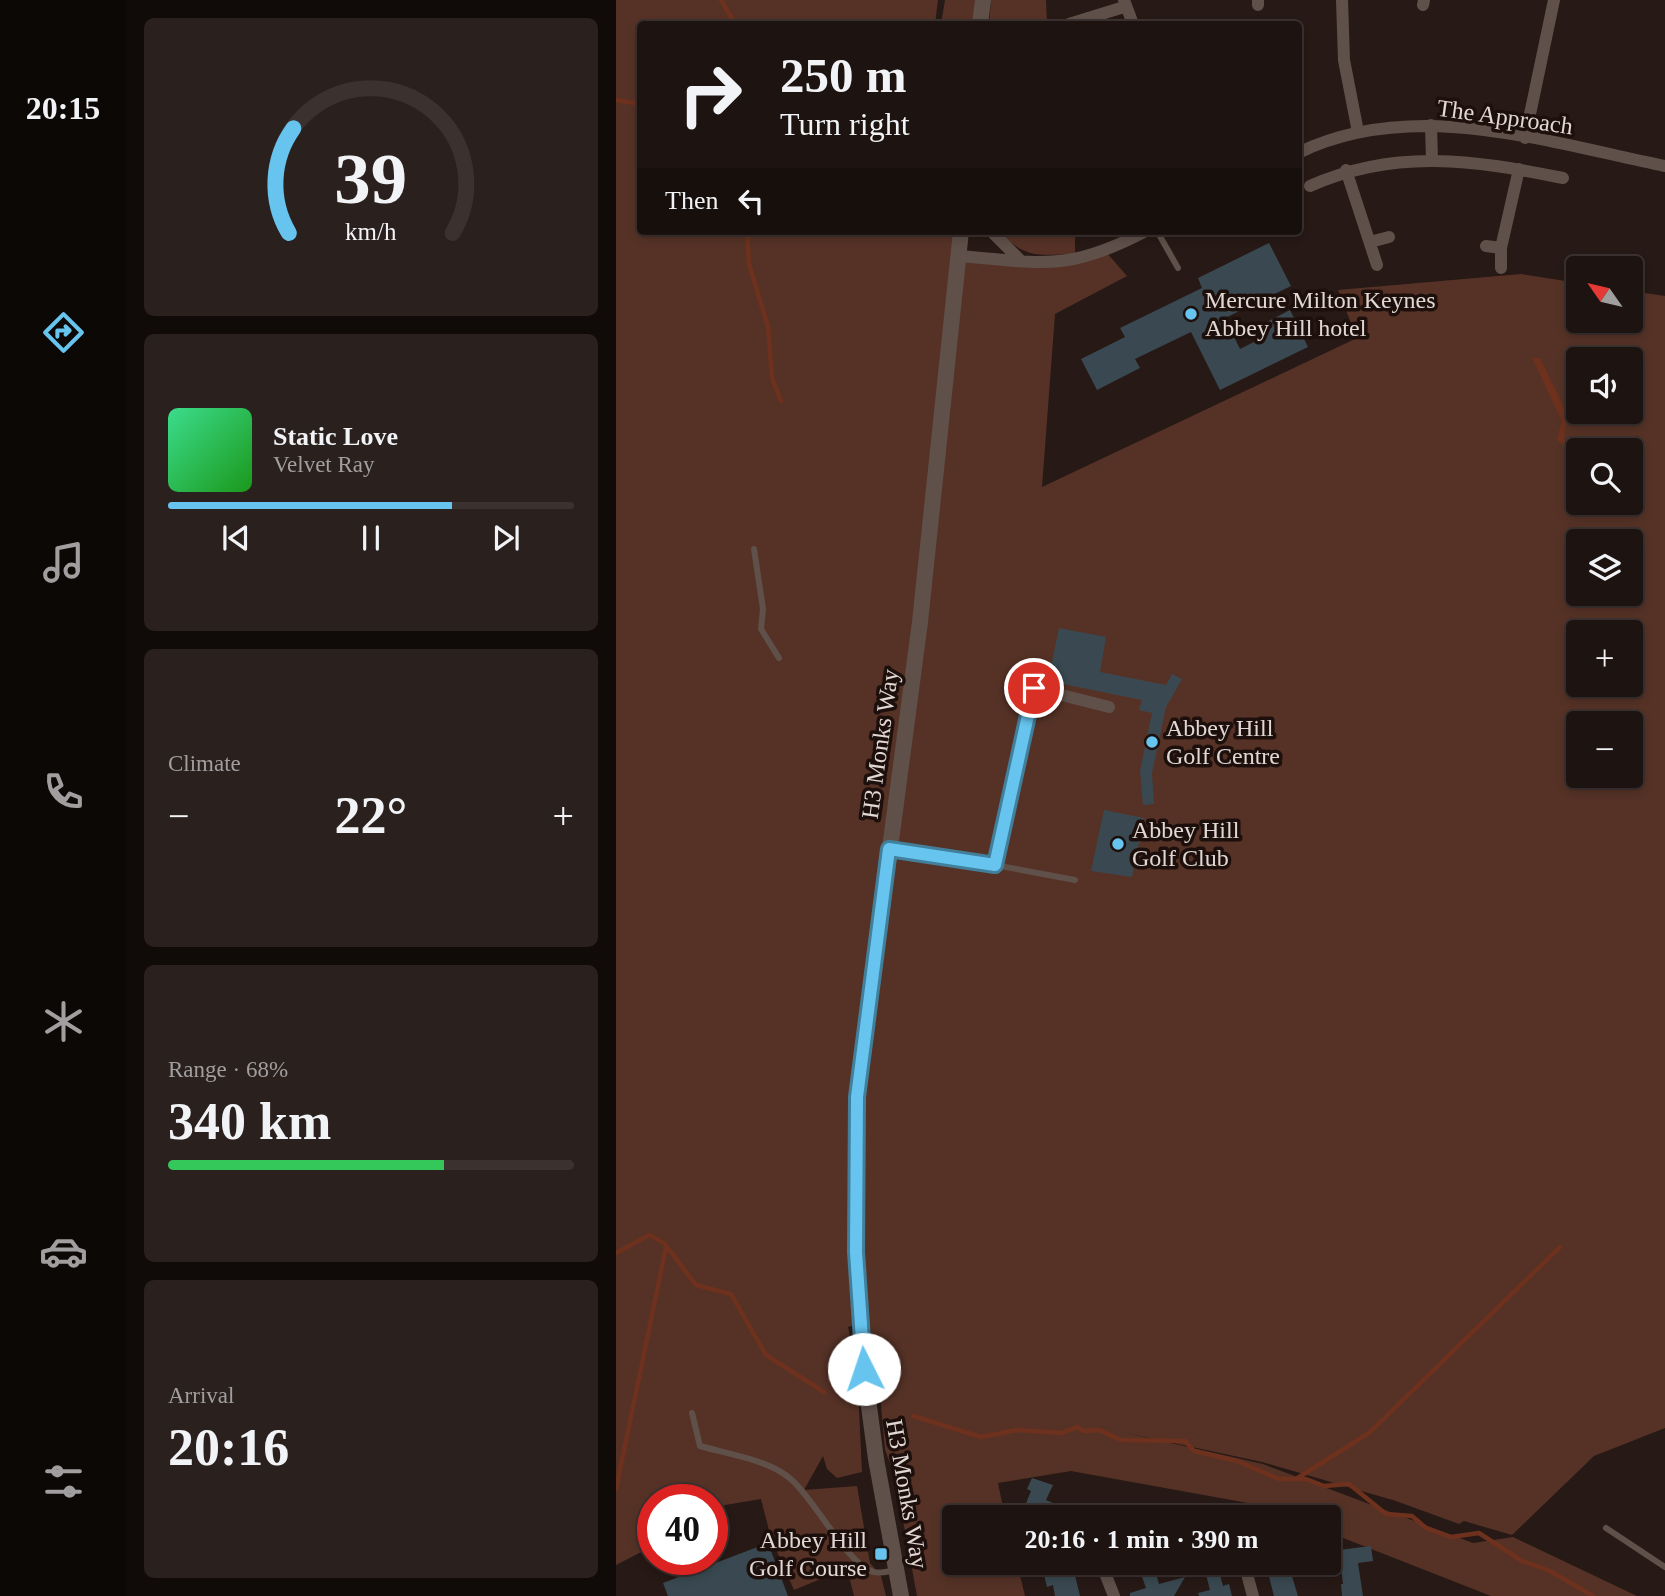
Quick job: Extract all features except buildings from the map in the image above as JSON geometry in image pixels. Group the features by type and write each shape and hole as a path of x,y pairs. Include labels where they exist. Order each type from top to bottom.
{"street":[{"path":"980,21 983,0"},
{"path":"1342,0 1344,60 1358,132"},
{"path":"1525,138 1551,0"},
{"path":"1077,21 1124,3 1132,21"},
{"path":"1430,125 1432,161"},
{"name":"The Approach","path":"1302,152 1358,132 1430,125 1525,138 1665,166"},
{"path":"1310,186 1346,170 1388,163 1432,161 1519,169 1563,178"},
{"path":"1501,268 1501,248 1519,169"},
{"path":"1346,170 1377,265"},
{"name":"H3 Monks Way","path":"901,1596 876,1459 864,1369 856,1252 857,1097 920,622 961,235"},
{"path":"995,235 1021,261"},
{"path":"959,256 1041,264 1072,262 1106,252 1138,235"},
{"path":"1370,242 1389,237"},
{"path":"1486,246 1501,248"},
{"path":"889,849 995,865 1034,688 1109,707"},
{"path":"1106,1575 1114,1596"},
{"path":"1247,1575 1253,1596"}],"lane":[{"path":"1159,235 1178,268"},
{"path":"754,549 763,609 761,629 779,658"},
{"path":"995,865 1076,880"},
{"path":"692,1413 700,1446 771,1466 804,1490 859,1566 875,1573 897,1570"},
{"path":"1606,1528 1665,1567"}],"shaded area":[{"path":"616,0 938,0 935,21 637,21 637,235 955,235 959,256 1021,261 1106,252 1127,276 1055,314 1042,487 1357,338 1338,290 1521,274 1566,281 1566,333 1643,333 1643,293 1665,296 1665,1428 1594,1456 1512,1535 1464,1521 1459,1524 1396,1501 1262,1462 1122,1432 1263,1464 1473,1543 1513,1537 1637,1596 1491,1596 1341,1537 1341,1505 1253,1505 1071,1471 998,1483 1003,1505 942,1505 942,1575 1020,1575 1025,1596 917,1596 895,1477 885,1450 877,1362 861,1323 848,1327 857,1367 862,1472 837,1478 827,1469 823,1456 804,1490 857,1486 870,1563 881,1576 886,1596 854,1596 847,1568 794,1590 771,1538 761,1499 728,1504 728,1484 637,1484 637,1554 616,1565"},
{"path":"945,0 975,0 973,21 942,21"},
{"path":"991,0 1046,0 1047,21 989,21"},
{"path":"1002,235 1075,235 1075,254 1033,253 1017,247"},
{"path":"1532,358 1540,358 1566,412 1566,447 1557,440 1562,421"}],"waterway":[{"path":"721,0 731,17 730,21"},
{"path":"616,100 637,104"},
{"path":"747,235 749,264 768,327 772,378 781,401"},
{"path":"616,1253 649,1235 664,1243 696,1285 731,1294 766,1355 824,1392"},
{"path":"616,1489 666,1247"},
{"path":"1296,1479 1369,1433 1560,1247"},
{"path":"913,1416 981,1437 1017,1430 1062,1433 1077,1427 1084,1431 1099,1430 1121,1440 1185,1441 1194,1451 1237,1461 1279,1479 1306,1479 1324,1486 1349,1484 1386,1514 1412,1516 1426,1528 1451,1537 1479,1533 1522,1561 1550,1571 1593,1596"}],"place":[{"name":"Mercure Milton Keynes Abbey Hill hotel","path":"1191,314"},
{"name":"Abbey Hill Golf Centre","path":"1152,742"},
{"name":"Abbey Hill Golf Club","path":"1118,844"},
{"name":"Abbey Hill Golf Course","path":"881,1554"}],"route":[{"path":"864,1369 856,1252 857,1097 889,849 995,865 1034,688"}]}
